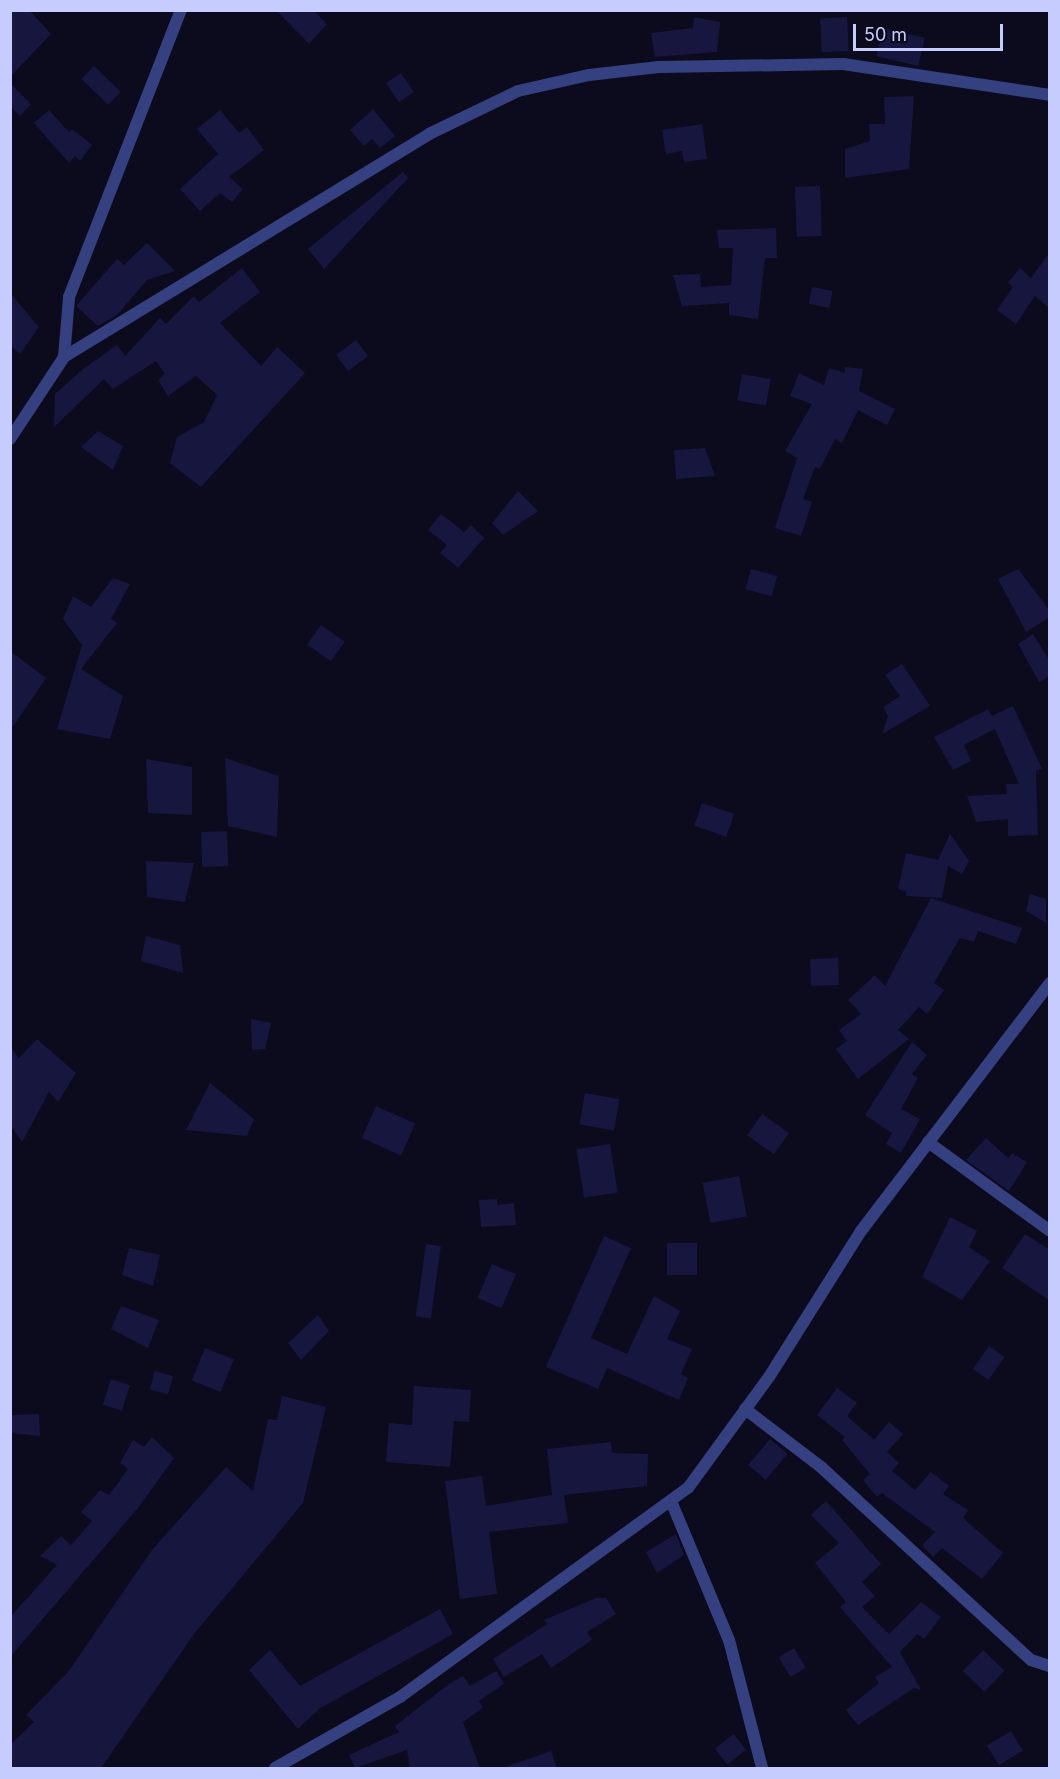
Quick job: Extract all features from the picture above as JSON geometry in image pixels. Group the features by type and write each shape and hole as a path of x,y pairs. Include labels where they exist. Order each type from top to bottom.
{"street":[{"path":"64,357 69,297 181,10"},
{"path":"10,439 64,357 429,134 518,91 589,75 659,67 843,64 1050,95"},
{"path":"275,1768 400,1697 688,1488 745,1409 861,1231 1050,983"},
{"path":"928,1142 1050,1231"},
{"path":"745,1409 821,1467 1031,1660 1050,1666"},
{"path":"671,1501 729,1640 762,1768"}],"building":[{"path":"15,10 29,10 51,34 10,77 10,15"},
{"path":"276,10 313,10 327,24 309,44"},
{"path":"694,17 720,22 717,52 655,57 651,33 693,28"},
{"path":"847,17 849,51 822,52 820,18"},
{"path":"883,28 925,38 918,66 876,56"},
{"path":"94,66 121,92 108,105 81,79"},
{"path":"401,73 414,92 399,102 386,83"},
{"path":"10,83 31,104 20,116 10,106"},
{"path":"914,96 909,169 845,178 845,149 870,141 869,124 885,124 884,97"},
{"path":"373,109 395,136 380,148 372,139 364,146 350,130"},
{"path":"49,110 69,132 72,129 92,145 80,161 75,156 69,163 34,123"},
{"path":"220,110 239,133 247,127 264,150 229,177 243,189 232,202 220,193 200,211 180,189 218,154 197,129"},
{"path":"702,124 707,159 684,162 682,151 666,154 662,130"},
{"path":"403,172 408,178 324,269 308,249"},
{"path":"820,186 822,236 797,237 795,187"},
{"path":"776,228 777,258 765,258 758,319 729,315 729,303 682,306 673,275 700,274 701,287 731,285 733,248 719,248 717,230"},
{"path":"147,243 175,271 147,280 117,315 98,326 76,306 117,259 124,265"},
{"path":"1050,252 1050,309 1035,296 1016,324 997,310 1013,287 1008,282 1020,268 1031,278"},
{"path":"242,268 260,292 220,323 261,366 277,347 305,373 201,487 170,463 177,437 204,422 217,395 196,376 168,396 158,380 165,374 156,361 113,389 104,379 54,427 55,394 83,369 117,345 125,356 160,318 166,324 194,296 199,302"},
{"path":"812,287 833,291 829,308 809,304"},
{"path":"10,293 39,327 20,354 10,345"},
{"path":"356,340 368,356 348,371 336,355"},
{"path":"845,367 863,369 859,391 895,409 887,425 858,410 842,443 835,439 820,469 815,467 803,499 812,502 801,536 775,528 797,458 785,451 812,404 790,396 799,373 824,385 829,368 845,373"},
{"path":"742,374 771,379 766,406 737,401"},
{"path":"98,431 123,446 113,470 81,447"},
{"path":"705,448 715,476 676,479 674,450"},
{"path":"518,491 538,511 503,535 492,523"},
{"path":"441,514 464,532 471,525 484,538 458,568 440,553 447,545 428,530"},
{"path":"751,569 777,576 772,596 746,589"},
{"path":"1018,569 1050,611 1050,617 1026,632 998,579"},
{"path":"113,578 130,584 111,619 117,623 81,669 123,696 110,739 57,729 82,645 63,619 73,596 91,607"},
{"path":"321,625 345,642 331,661 307,645"},
{"path":"1033,634 1050,661 1050,676 1039,682 1018,644"},
{"path":"10,651 46,678 10,731"},
{"path":"902,664 930,706 882,734 888,716 883,707 900,696 885,675"},
{"path":"1013,706 1042,769 1036,771 1038,835 1008,836 1008,819 976,822 967,796 1007,794 1006,784 1019,784 995,729 964,745 971,761 953,770 934,737 988,709 992,716"},
{"path":"225,758 279,776 277,837 228,826"},
{"path":"146,759 192,767 192,815 148,813"},
{"path":"702,803 734,814 726,837 694,826"},
{"path":"227,831 228,866 202,867 201,832"},
{"path":"950,834 969,861 962,874 948,866 942,898 906,896 906,891 898,889 906,853 938,860"},
{"path":"146,861 194,863 185,902 147,897"},
{"path":"1030,894 1046,899 1046,923 1026,911"},
{"path":"931,898 1022,928 1016,944 978,931 974,942 960,938 934,983 944,990 927,1014 919,1007 898,1030 909,1039 858,1079 836,1049 847,1041 839,1030 861,1014 848,1000 875,975 885,986"},
{"path":"146,936 180,945 183,973 141,961"},
{"path":"838,958 839,985 811,986 810,959"},
{"path":"251,1019 271,1023 265,1049 252,1050"},
{"path":"37,1039 76,1073 58,1102 49,1092 22,1142 10,1125 10,1046 19,1058"},
{"path":"912,1042 927,1055 912,1074 918,1078 901,1109 920,1119 901,1153 886,1144 892,1133 865,1115"},
{"path":"210,1083 254,1119 247,1136 186,1130"},
{"path":"585,1093 619,1099 614,1131 579,1125"},
{"path":"376,1106 415,1123 401,1155 362,1138"},
{"path":"762,1114 789,1133 774,1154 747,1135"},
{"path":"986,1138 1008,1158 1012,1153 1027,1162 1009,1191 966,1160"},
{"path":"610,1144 618,1192 584,1198 576,1149"},
{"path":"739,1176 747,1216 711,1223 703,1183"},
{"path":"497,1199 497,1205 514,1203 516,1225 481,1227 479,1200"},
{"path":"950,1217 977,1231 969,1247 990,1261 962,1300 922,1277"},
{"path":"1025,1234 1050,1250 1050,1301 1002,1268"},
{"path":"604,1236 631,1248 591,1338 627,1354 654,1296 680,1311 667,1339 692,1349 681,1374 688,1378 679,1400 607,1368 598,1389 546,1367"},
{"path":"667,1243 697,1243 697,1275 667,1275"},
{"path":"426,1244 441,1246 431,1318 416,1316"},
{"path":"129,1248 160,1255 153,1286 122,1275"},
{"path":"492,1264 516,1274 501,1308 478,1298"},
{"path":"121,1306 159,1320 148,1348 111,1329"},
{"path":"318,1315 329,1331 301,1360 288,1343"},
{"path":"989,1346 1005,1357 989,1380 973,1369"},
{"path":"205,1348 234,1360 221,1392 192,1380"},
{"path":"155,1371 173,1376 168,1395 150,1389"},
{"path":"111,1379 130,1385 122,1411 103,1405"},
{"path":"414,1386 471,1390 469,1422 454,1421 450,1467 386,1462 389,1423 412,1425"},
{"path":"837,1388 857,1403 847,1416 874,1440 889,1422 903,1434 887,1452 899,1463 892,1471 915,1490 931,1472 949,1486 943,1494 968,1510 963,1518 1003,1553 982,1579 942,1548 933,1557 922,1545 935,1532 882,1493 877,1497 863,1480 870,1474 842,1440 845,1437 817,1415"},
{"path":"282,1396 326,1407 303,1503 194,1634 101,1768 10,1768 10,1745 34,1722 26,1715 68,1672 152,1550 226,1467 253,1491 268,1419 277,1420"},
{"path":"39,1414 40,1436 10,1433 10,1415"},
{"path":"152,1437 174,1458 138,1508 10,1657 10,1617 57,1565 40,1556 61,1536 71,1545 92,1521 81,1512 100,1490 109,1495 128,1469 120,1463 133,1440 144,1447"},
{"path":"770,1439 788,1454 766,1480 748,1465"},
{"path":"611,1442 612,1453 648,1454 647,1486 564,1495 568,1523 489,1532 497,1594 460,1599 445,1481 482,1476 486,1506 552,1495 547,1449"},
{"path":"826,1501 881,1564 862,1582 875,1596 862,1607 889,1634 921,1602 941,1617 924,1639 917,1634 900,1652 921,1690 914,1688 858,1725 846,1710 879,1683 875,1677 892,1667 840,1607 846,1602 815,1563 839,1543 811,1515"},
{"path":"676,1534 684,1555 657,1573 646,1552"},
{"path":"596,1598 606,1598 616,1614 587,1632 592,1640 551,1668 542,1654 504,1677 493,1659 547,1624 544,1620"},
{"path":"440,1609 453,1634 319,1709 298,1729 249,1670 270,1650 300,1686"},
{"path":"794,1648 806,1668 790,1677 779,1657"},
{"path":"983,1650 1005,1671 984,1692 963,1671"},
{"path":"496,1671 504,1684 479,1701 483,1708 463,1722 480,1768 410,1768 407,1750 355,1768 349,1755 399,1732 395,1726 449,1684 463,1676 470,1686"},
{"path":"1011,1731 1023,1751 999,1765 987,1745"},
{"path":"734,1734 746,1750 727,1764 715,1748"},
{"path":"551,1751 557,1768 508,1768 508,1766"}]}
